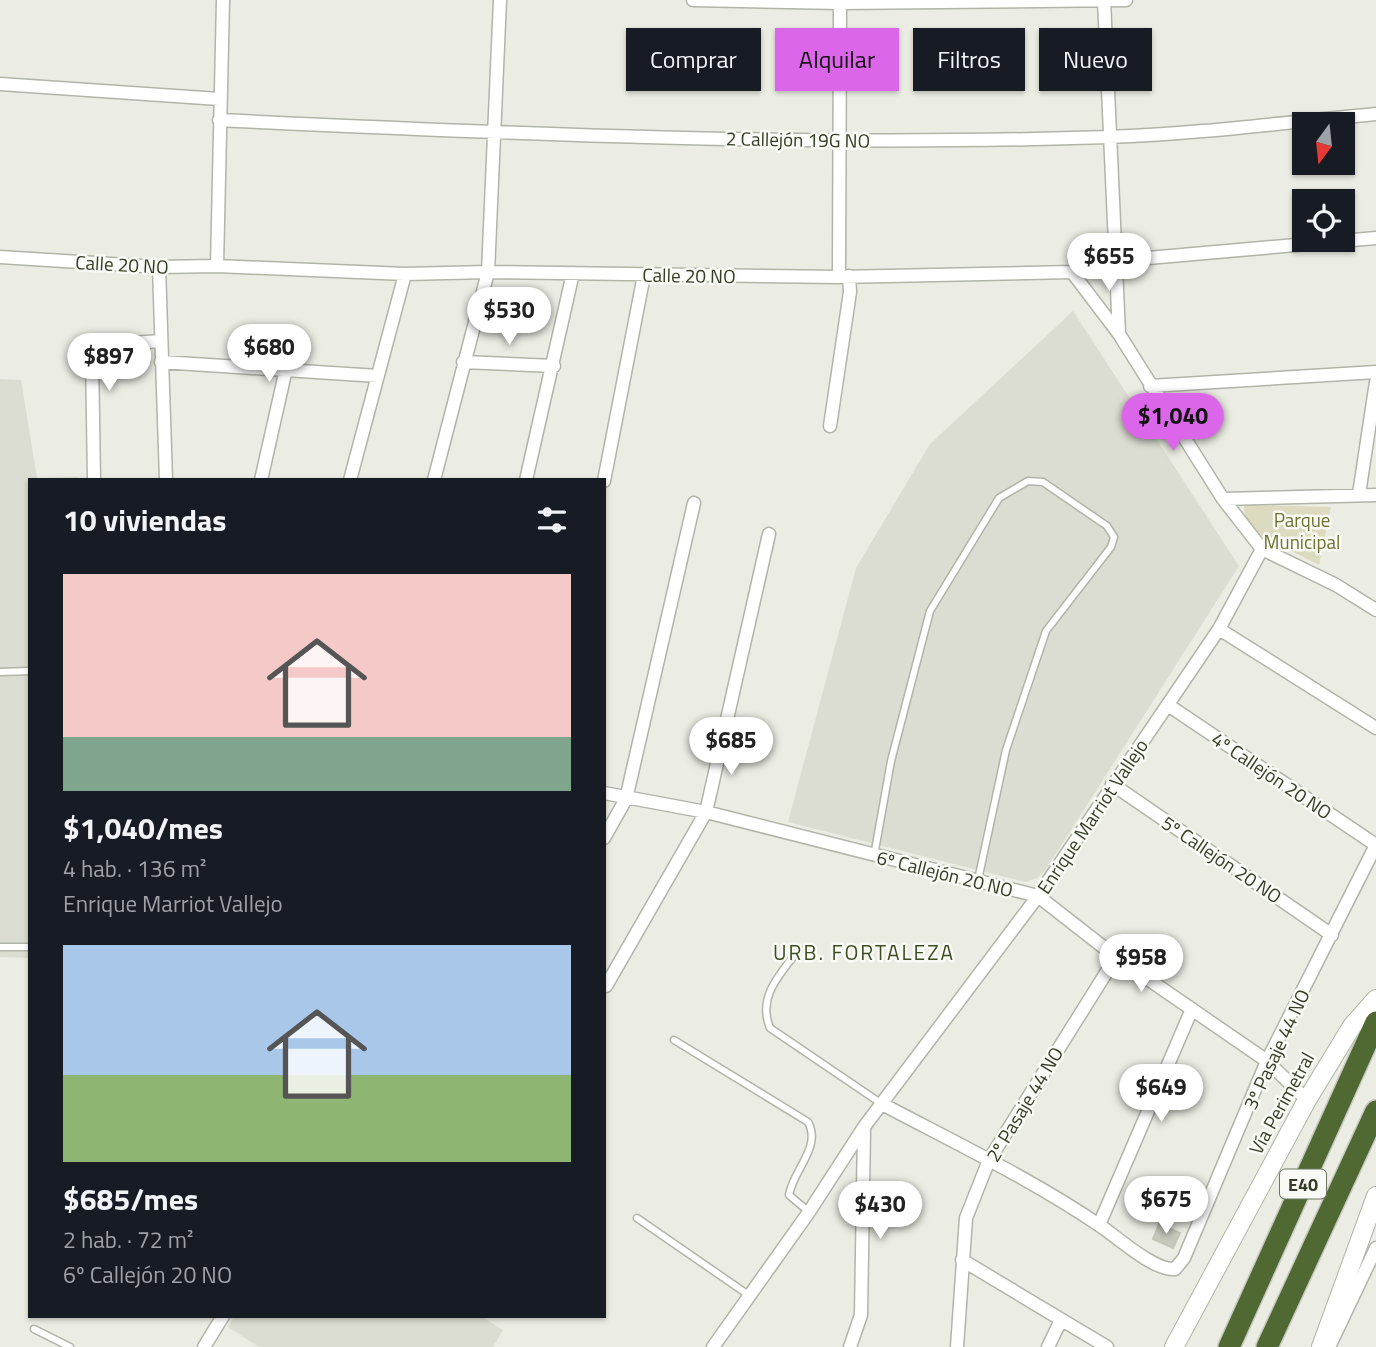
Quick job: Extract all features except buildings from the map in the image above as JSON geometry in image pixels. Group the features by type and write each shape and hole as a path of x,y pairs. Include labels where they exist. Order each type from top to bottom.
{"highway":[{"name":"E40","path":"1229,1347 1376,1022"},
{"name":"E40","path":"1267,1347 1376,1111"}],"main road":[{"name":"Vía Perimetral","path":"1174,1347 1307,1100 1352,1026 1376,999"},
{"path":"1321,1347 1376,1196"}],"street":[{"path":"217,266 223,0"},
{"path":"434,478 488,272 500,0"},
{"path":"694,0 840,3 1126,0"},
{"path":"1105,1 1119,334"},
{"path":"830,426 850,292 844,276 840,3"},
{"path":"0,84 219,99"},
{"name":"2 Callejón 19G NO","path":"219,120 494,133 840,141 1112,137 1376,114"},
{"name":"Calle 20 NO","path":"0,257 159,267 217,266 405,274 488,272 844,276 1072,272 1114,261 1376,239"},
{"path":"159,267 166,478"},
{"path":"1072,272 1119,334 1223,499 1262,549 1336,585 1376,610"},
{"path":"352,478 405,274"},
{"path":"526,478 573,274"},
{"path":"605,478 644,275"},
{"path":"94,478 92,355 102,345 161,341"},
{"path":"161,362 378,376"},
{"path":"463,362 554,366"},
{"path":"261,478 286,369"},
{"path":"1150,386 1376,372"},
{"path":"1359,494 1376,382"},
{"path":"1223,499 1376,495"},
{"path":"606,834 626,799 694,503"},
{"path":"606,986 706,812 769,534"},
{"name":"Enrique Marriot Vallejo","path":"713,1347 809,1212 864,1127 1038,896 1219,629 1262,549"},
{"path":"1219,629 1376,728"},
{"name":"4º Callejón 20 NO","path":"1167,705 1376,845"},
{"name":"5º Callejón 20 NO","path":"1112,784 1332,934"},
{"name":"6º Callejón 20 NO","path":"606,794 706,812 1038,896 1116,957 1267,1061 1307,1100"},
{"name":"3º Pasaje 44 NO","path":"1099,1225 1167,1270 1175,1269 1184,1258 1267,1061 1376,845"},
{"name":"2º Pasaje 44 NO","path":"957,1347 966,1218 989,1160 1116,957"},
{"path":"882,1104 989,1160 1099,1225 1192,1009"},
{"path":"850,1347 861,1315 864,1127"},
{"path":"1329,1347 1376,1248"},
{"path":"962,1260 1107,1347"},
{"path":"204,1347 222,1318"},
{"path":"1048,1347 1060,1320"}],"lane":[{"path":"874,856 891,761 930,611 999,498 1028,481 1042,482 1107,526 1114,537 1111,547 1045,631 1006,750 978,882"},
{"path":"0,672 28,671"},
{"path":"0,947 28,947"},
{"path":"799,949 765,1001 764,1014 770,1028 882,1104"},
{"path":"674,1040 808,1122 813,1130 813,1143 792,1180 789,1195 809,1212"},
{"path":"637,1218 750,1296"},
{"path":"34,1329 69,1347"}],"shaded area":[{"path":"1073,311 1239,566 1045,871 1037,878 1025,882 788,822 856,568 930,444"},
{"path":"0,379 21,380 37,478 28,478 28,958 0,957"},
{"path":"233,1318 484,1318 503,1330 493,1347 259,1347 228,1327"}],"green space":[{"name":"Parque Municipal","path":"1244,505 1331,507 1319,565 1256,533 1245,520"}],"district":[{"name":"URB. FORTALEZA","path":"864,952"}]}
